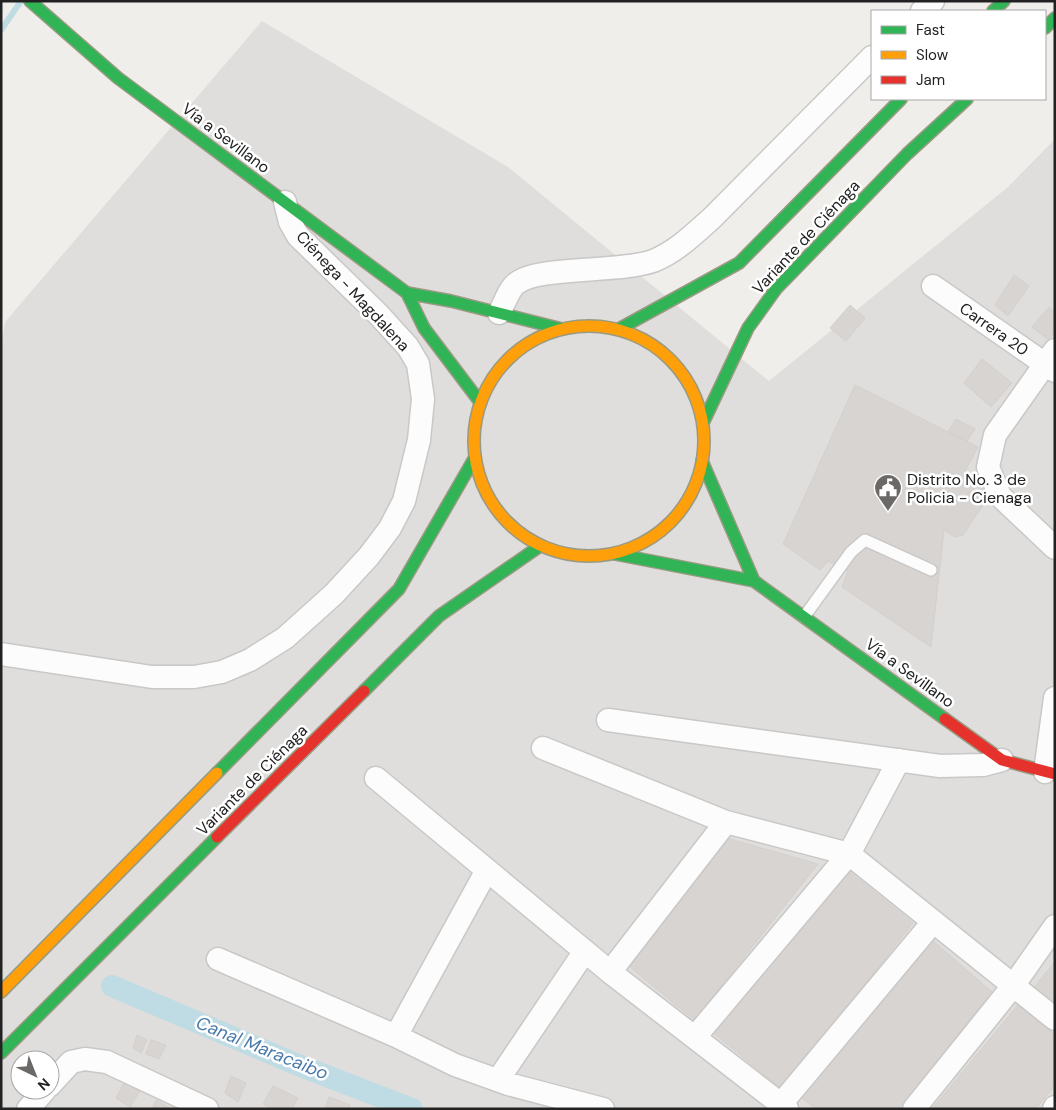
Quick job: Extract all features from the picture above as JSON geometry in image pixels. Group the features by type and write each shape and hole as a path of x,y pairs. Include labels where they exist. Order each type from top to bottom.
{"main road":[{"name":"Vía a Sevillano","path":"30,1 118,78 408,293 451,301 562,328"},
{"path":"994,10 1004,1"},
{"path":"1046,27 1055,18"},
{"name":"Variante de Ciénaga","path":"619,329 739,262 900,100"},
{"name":"Variante de Ciénaga","path":"703,423 748,328 776,289 907,154 966,100"},
{"name":"Vía a Sevillano","path":"408,293 424,328 480,402"},
{"path":"600,326 619,329 637,335 654,345 675,364 691,387 703,423 702,461 690,497 666,527 633,548 615,554 577,556 540,546 524,537 496,511 478,477 474,459 473,440 480,402 488,385 512,355 527,344 562,328 600,326"},
{"name":"Variante de Ciénaga","path":"1,992 399,589 474,459"},
{"path":"702,461 754,581"},
{"name":"Variante de Ciénaga","path":"1,1053 439,616 540,546"},
{"name":"Vía a Sevillano","path":"615,554 754,581 1002,760 1050,773"}],"street":[{"path":"923,10 933,1"},
{"path":"499,313 516,283 535,276 618,268 653,260 684,243 712,218 871,58"},
{"name":"Ciénega - Magdalena","path":"1,654 152,677 194,677 222,672 250,660 285,638 334,594 369,556 390,528 404,501 419,440 423,399 418,364 408,347 378,314 298,236 290,222 285,202"},
{"name":"Carrera 20","path":"933,286 1052,362"},
{"path":"1052,362 995,435 988,467 1000,496 1055,548"},
{"path":"1050,773 1055,698"},
{"path":"608,720 940,766 983,765 1002,760"},
{"path":"543,748 726,822 849,854 1055,1019"},
{"path":"695,1037 849,854 899,760"},
{"path":"376,778 610,972 784,1106 934,922"},
{"path":"610,972 726,822"},
{"path":"396,1036 487,870"},
{"path":"914,1109 1014,986 1055,926"},
{"path":"498,1080 585,950"},
{"path":"218,959 396,1036 455,1065 498,1080 603,1109"},
{"path":"60,1074 71,1062 98,1059 198,1107"}],"lane":[{"path":"804,617 851,552 865,540 931,570"}],"shaded area":[{"path":"262,21 508,167 769,381 1008,187 1055,139 1055,1109 1,1109 1,348 5,322"}],"building":[{"path":"1014,275 1029,286 1008,316 995,305"},
{"path":"850,305 865,318 846,341 830,328"},
{"path":"1049,307 1055,312 1055,331 1049,340 1032,327"},
{"path":"982,359 1012,383 991,407 964,383"},
{"name":"Distrito No. 3 de Policia - Cienaga","path":"855,385 978,447 964,473 990,495 963,535 955,537 944,530 931,647 842,587 848,571 828,561 820,570 783,544"},
{"path":"956,419 975,429 967,441 948,432"},
{"path":"726,838 818,864 694,1020 624,962"},
{"path":"848,871 913,923 782,1090 709,1029"},
{"path":"932,940 992,992 898,1109 816,1109 798,1095"},
{"path":"1055,962 1055,1012 1030,992"},
{"path":"1018,1005 1055,1035 1055,1085 1036,1109 932,1109"},
{"path":"137,1035 147,1040 141,1053 133,1048"},
{"path":"151,1040 166,1045 159,1059 146,1054"},
{"path":"231,1076 246,1083 238,1102 225,1093"},
{"path":"125,1081 141,1089 130,1107 116,1098"},
{"path":"273,1086 298,1098 292,1109 272,1109 263,1104"},
{"path":"329,1097 350,1105 349,1109 325,1109"},
{"path":"156,1100 171,1109 152,1109"}],"waterway":[{"path":"1,30 21,1"},
{"name":"Canal Maracaibo","path":"112,986 298,1065 412,1109"}],"traffic: fast":[{"path":"30,1 118,78 407,293 451,301 562,329"},
{"path":"994,10 1004,1"},
{"path":"1046,27 1055,18"},
{"path":"619,329 739,263 900,100"},
{"path":"703,423 748,328 776,289 907,154 966,100"},
{"path":"407,293 424,328 480,402"},
{"path":"217,773 399,589 474,459"},
{"path":"702,461 754,581"},
{"path":"364,691 439,616 540,546"},
{"path":"615,554 754,581 945,719"},
{"path":"1,1053 217,837"}],"traffic: slow":[{"path":"578,326 600,326 623,330 633,334 653,345 671,359 685,377 696,397 702,418 704,441 700,475 696,485 685,505 671,523 653,537 623,552 600,556 578,556 555,552 545,548 525,537 507,523 493,505 478,475 474,452 474,430 478,407 482,397 493,377 507,359 525,345 555,330 578,326"},
{"path":"1,992 217,773"}],"traffic: jam":[{"path":"217,837 364,691"},
{"path":"945,719 1002,760 1055,774"}],"place":[{"name":"Distrito No. 3 de Policia - Cienaga","path":"888,512"}]}
